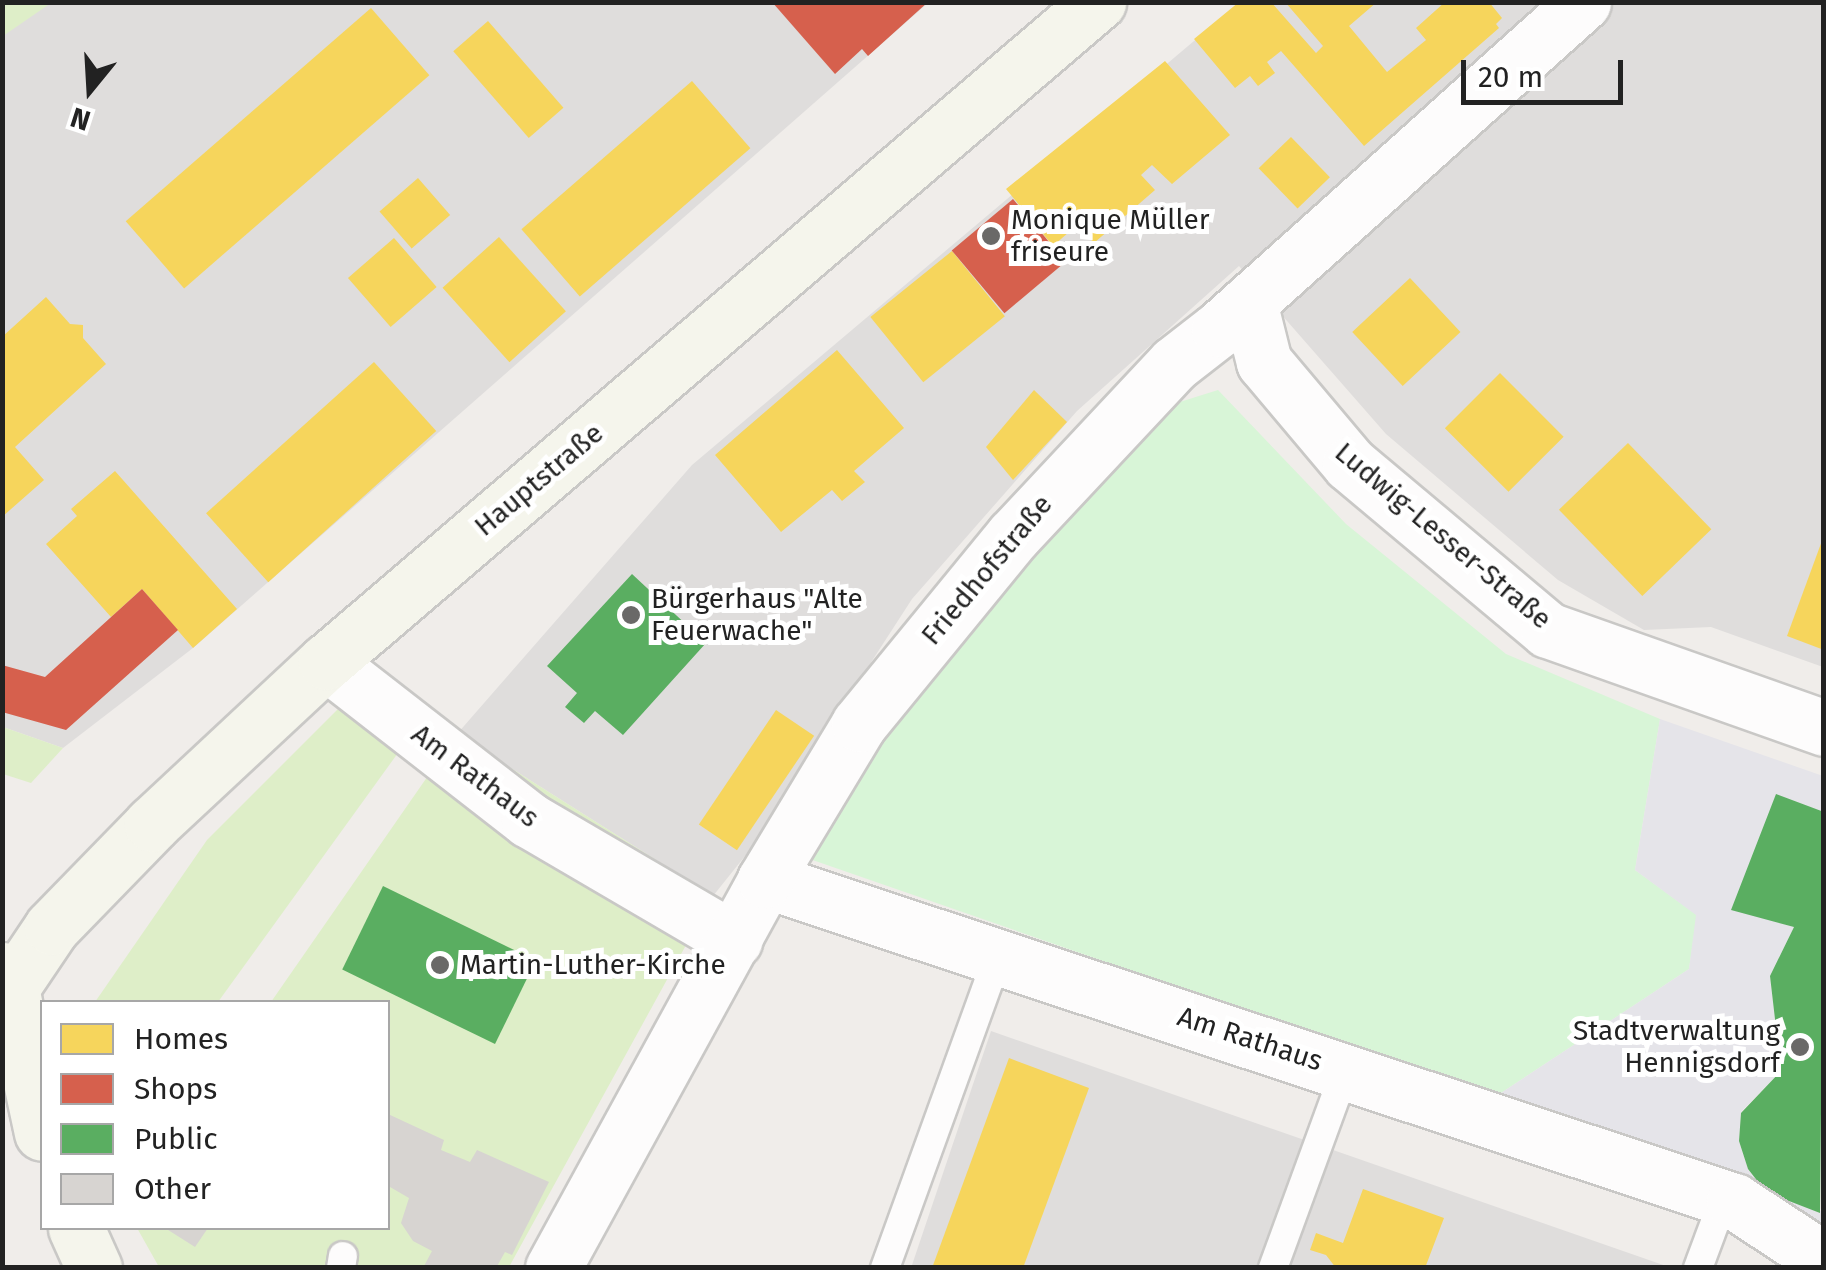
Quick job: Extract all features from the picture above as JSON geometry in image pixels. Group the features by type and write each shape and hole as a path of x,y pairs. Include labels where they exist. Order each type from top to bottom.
{"main road":[{"name":"Hauptstraße","path":"5,988 52,927 102,875 326,662 1098,2"},
{"path":"5,988 40,1125"},
{"path":"77,1230 94,1268"}],"street":[{"name":"Friedhofstraße","path":"553,1268 765,880 859,724 1013,536 1174,364 1249,302 1583,2"},
{"name":"Ludwig-Lesser-Straße","path":"1249,302 1264,362 1350,464 1548,630 1824,728"},
{"name":"Am Rathaus","path":"326,662 529,820 734,940"},
{"name":"Am Rathaus","path":"765,880 1729,1200 1824,1260"}],"lane":[{"path":"885,1268 998,955"},
{"path":"1273,1268 1345,1071"},
{"path":"1698,1268 1729,1200"}],"shaded area":[{"path":"51,2 928,3 193,648 63,748 3,727 2,36"},
{"path":"1239,3 1823,3 1823,667 1711,627 1644,630 1558,580 1386,434 1239,266 1077,411 912,599 749,851 713,896 457,734 692,465"},
{"path":"1660,719 1823,776 1823,812 1776,795 1732,909 1794,927 1770,976 1781,1071 1741,1112 1739,1141 1748,1169 1766,1192 1823,1212 1823,1267 1495,1097 1689,969 1696,915 1635,870"},
{"path":"991,1031 1669,1267 911,1268"}],"green space":[{"path":"3,2 51,3 3,36"},
{"path":"1218,390 1346,524 1506,654 1660,719 1635,870 1697,915 1689,969 1495,1097 801,856 956,629 1151,411"},
{"path":"340,707 403,746 219,1000 96,1000 207,840"},
{"path":"3,727 63,748 31,783 3,774"},
{"path":"457,734 713,896 509,1267 159,1267 138,1230 390,1230 390,1000 272,1000"}],"building: Homes":[{"path":"1239,2 1271,2 1316,53 1323,46 1285,2 1377,2 1349,26 1387,72 1426,40 1416,28 1445,2 1489,2 1502,18 1496,24 1499,28 1364,146 1281,51 1267,62 1275,73 1258,86 1250,76 1235,88 1194,39"},
{"path":"371,8 429,75 184,288 126,221"},
{"path":"488,21 563,108 529,138 453,51"},
{"path":"1165,61 1230,135 1172,184 1152,165 1141,175 1155,190 1094,243 1077,225 1053,246 1006,189"},
{"path":"692,81 750,148 580,296 521,229"},
{"path":"1291,137 1330,177 1298,209 1259,168"},
{"path":"418,178 450,215 412,248 380,211"},
{"path":"499,237 566,311 509,362 443,288"},
{"path":"394,238 437,287 391,327 348,278"},
{"path":"952,251 1005,316 923,382 870,317"},
{"path":"1410,278 1460,332 1403,386 1352,332"},
{"path":"46,297 70,324 83,325 83,338 106,364 15,447 44,480 2,517 2,337"},
{"path":"837,350 904,428 854,471 865,482 842,501 832,490 781,532 715,455"},
{"path":"374,362 436,431 268,582 206,513"},
{"path":"1500,373 1564,437 1508,492 1445,428"},
{"path":"1034,390 1067,422 1013,480 986,447"},
{"path":"1628,443 1711,529 1642,596 1559,510"},
{"path":"115,471 237,609 193,648 142,589 111,617 46,544 77,516 71,509"},
{"path":"1824,538 1824,650 1787,636"},
{"path":"776,710 814,736 737,850 699,824"},
{"path":"1009,1058 1089,1088 1023,1268 932,1268"},
{"path":"1363,1189 1444,1218 1425,1268 1336,1268 1326,1255 1310,1250 1316,1233 1343,1243"}],"building: Shops":[{"path":"772,2 928,2 868,56 862,49 835,74"},
{"path":"1013,199 1066,262 1004,313 952,250"},
{"path":"142,589 178,630 66,730 2,712 2,665 45,677"}],"building: Public":[{"path":"632,574 706,643 623,735 595,711 584,723 565,707 577,693 547,666"},
{"name":"Stadtverwaltung Hennigsdorf","path":"1776,794 1824,812 1820,1213 1766,1192 1748,1169 1739,1141 1741,1113 1781,1071 1770,976 1794,927 1731,910"},
{"name":"Martin-Luther-Kirche","path":"383,886 536,961 495,1044 342,970"}],"building: Other":[{"path":"390,1115 444,1140 441,1150 470,1162 477,1150 549,1182 512,1255 505,1252 496,1268 423,1268 432,1251 413,1241 401,1223 409,1198 390,1187"},
{"path":"168,1230 207,1230 195,1247"}],"place":[{"name":"Monique Müller friseure","path":"991,236"},
{"name":"Bürgerhaus \"Alte Feuerwache\"","path":"631,615"},
{"name":"Martin-Luther-Kirche","path":"440,965"},
{"name":"Stadtverwaltung Hennigsdorf","path":"1800,1047"}]}
